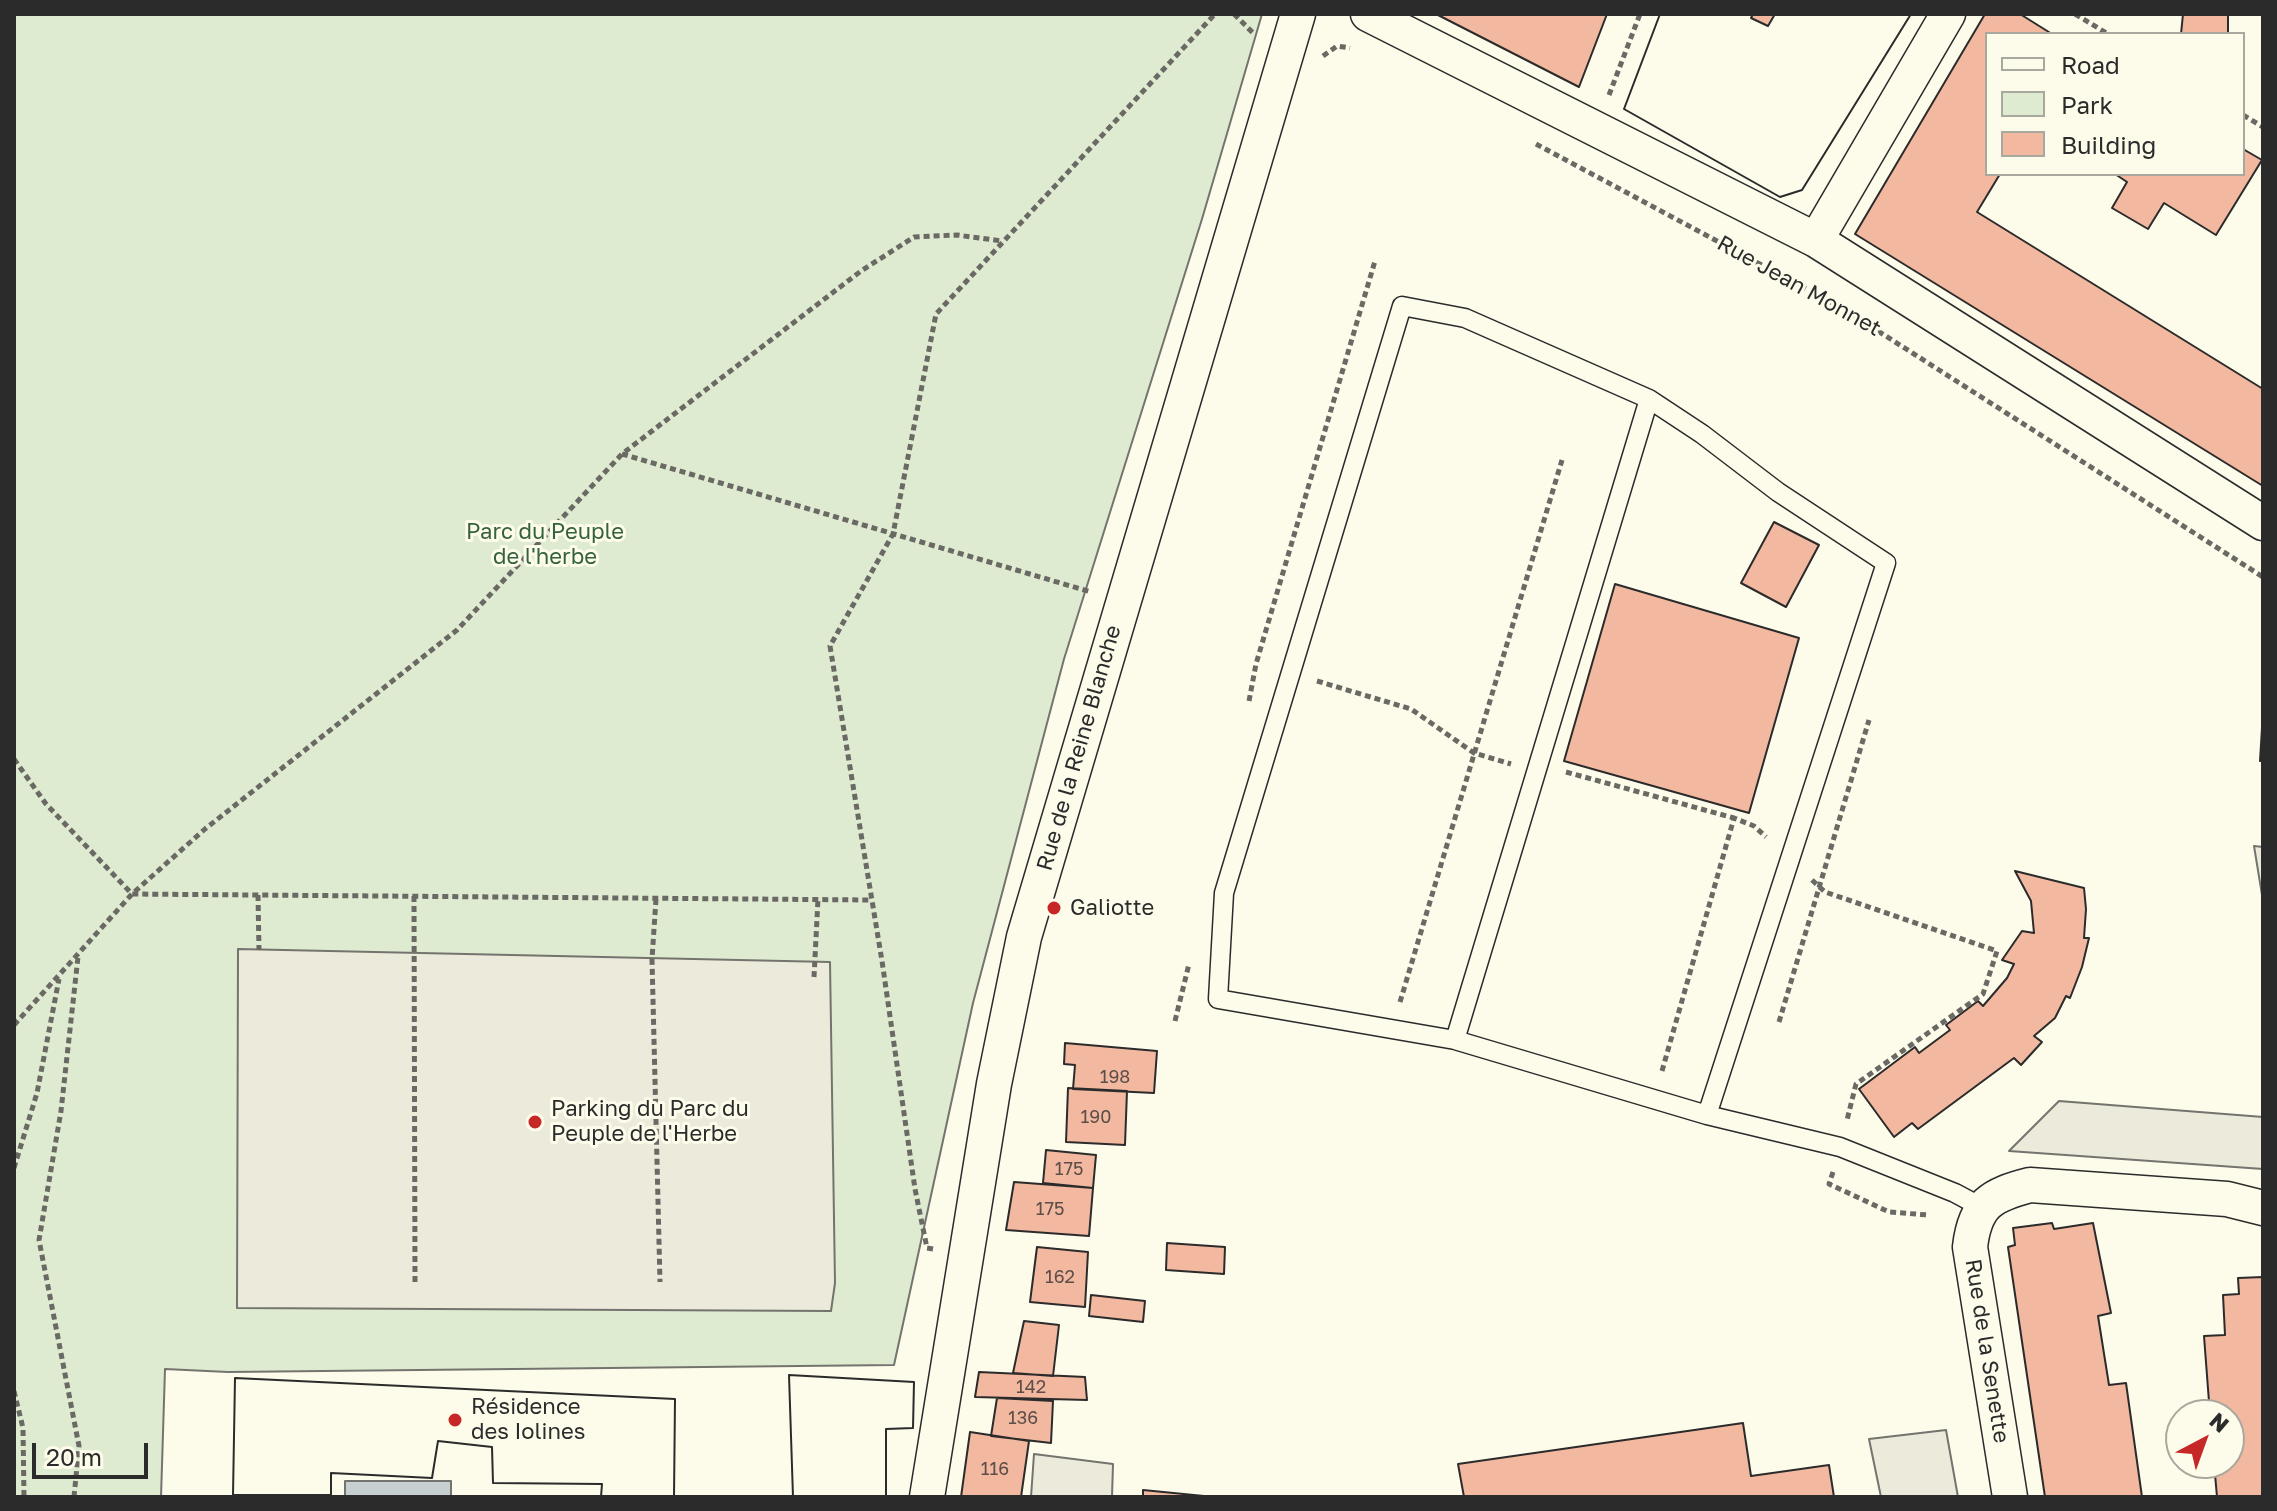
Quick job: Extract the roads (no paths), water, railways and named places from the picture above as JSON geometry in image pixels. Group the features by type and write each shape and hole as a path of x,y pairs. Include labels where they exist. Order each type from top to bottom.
{"street":[{"name":"Rue de la Reine Blanche","path":"927,1497 994,1084 1024,937 1298,14"},
{"name":"Rue Jean Monnet","path":"1368,14 1816,240 2263,523"},
{"path":"1816,240 1948,14"},
{"path":"1983,1208 1998,1193 2030,1185 2227,1199 2263,1208"},
{"name":"Rue de la Senette","path":"1983,1208 1972,1232 1970,1247 2010,1497"}],"lane":[{"path":"1707,1115 1886,563 1778,492 1702,434 1649,399 1465,318 1402,306 1224,893 1218,999 1455,1040 1707,1115 1840,1147 1955,1193 1983,1208"},
{"path":"1455,1040 1649,399"}],"place":[{"name":"Galiotte","path":"1054,908"},
{"name":"Parking du Parc du Peuple de l'Herbe","path":"535,1122"},
{"name":"Résidence des Iolines","path":"455,1420"}],"park label":[{"name":"Parc du Peuple de l'herbe","path":"545,544"}]}
